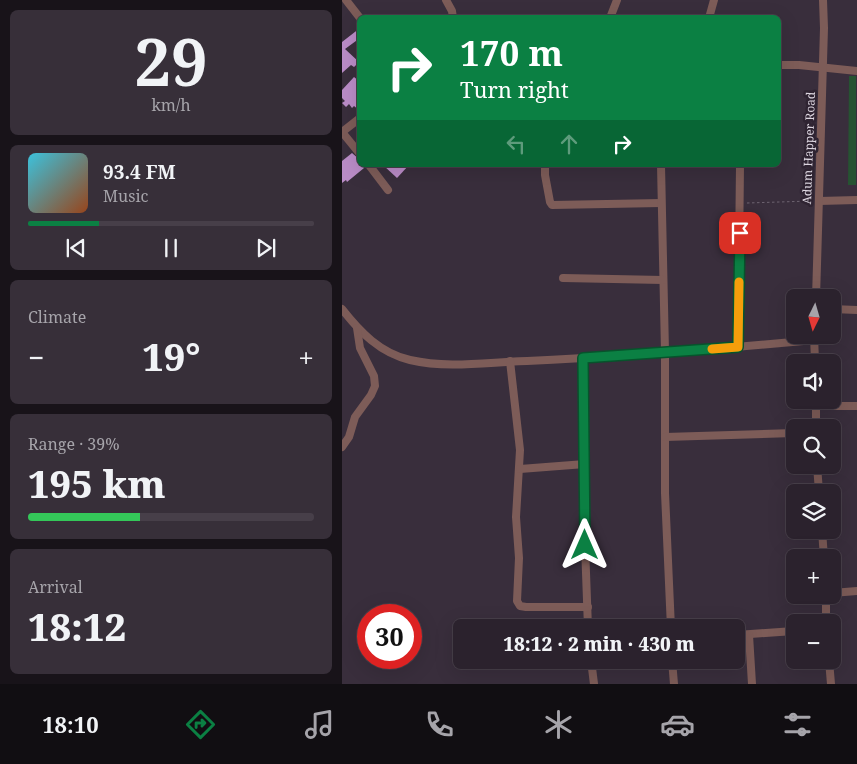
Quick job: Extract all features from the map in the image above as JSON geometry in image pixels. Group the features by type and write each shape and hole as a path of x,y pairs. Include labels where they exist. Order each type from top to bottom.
{"street":[{"path":"346,0 358,15"},
{"path":"446,0 452,15"},
{"path":"611,15 616,0"},
{"path":"710,15 714,0"},
{"name":"Adum Happer Road","path":"816,289 825,9 823,0"},
{"path":"781,65 856,71"},
{"path":"357,120 342,132 357,150"},
{"path":"370,167 388,190"},
{"path":"545,167 552,205 661,202"},
{"path":"661,167 666,537 671,619"},
{"path":"738,347 740,167"},
{"path":"819,201 856,200"},
{"path":"563,278 663,280"},
{"path":"342,309 357,328 382,350 409,360 439,364 458,365 583,358 738,347 786,341"},
{"path":"841,309 856,310"},
{"path":"342,448 349,437 355,417 371,395 375,386 374,376 360,348 357,328"},
{"path":"583,358 588,619"},
{"path":"510,362 519,430 520,469 516,517 519,558 517,601 520,606 526,607 588,607"},
{"path":"841,405 856,406"},
{"path":"665,437 786,433"},
{"path":"520,469 585,464"},
{"path":"841,592 856,591"},
{"path":"745,635 786,632"},
{"path":"750,635 752,684"},
{"path":"592,669 594,684"},
{"path":"673,669 674,684"},
{"path":"830,669 831,684"}],"path":[{"path":"739,204 819,201"}],"green space":[{"path":"849,76 856,76 856,185 848,185"}],"building":[{"path":"357,30 357,40 345,49 357,60 357,64 354,67 351,65 342,73 342,42"},
{"path":"354,77 357,80 357,108 354,106 352,108 349,104 346,107 342,103 345,101 342,98 342,90"},
{"path":"352,153 357,157 357,167 364,168 347,182 346,180 342,183 342,161"},
{"path":"385,167 407,167 397,178"}],"slow traffic":[{"path":"712,349 738,347 739,282"}],"route":[{"path":"585,545 583,358 738,347 740,233"}]}
